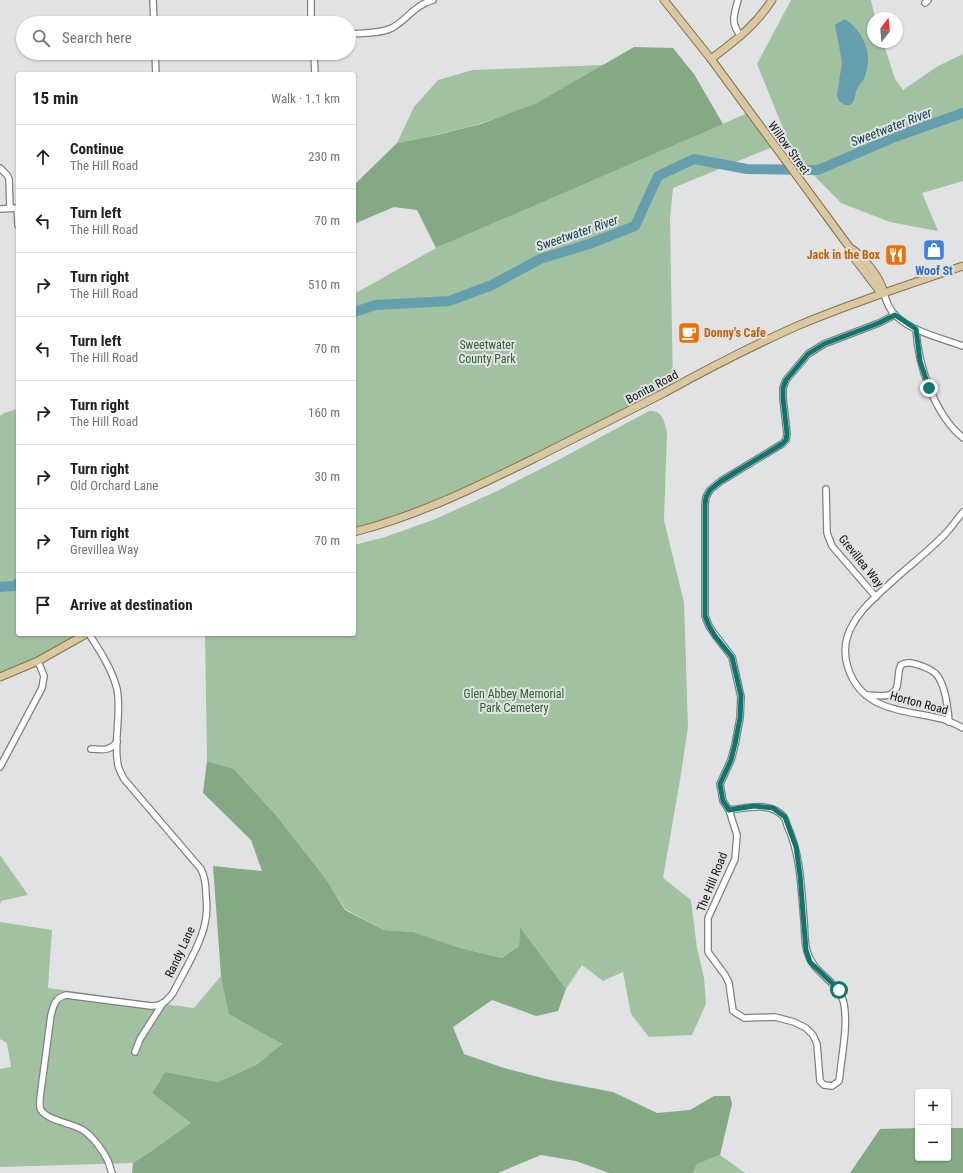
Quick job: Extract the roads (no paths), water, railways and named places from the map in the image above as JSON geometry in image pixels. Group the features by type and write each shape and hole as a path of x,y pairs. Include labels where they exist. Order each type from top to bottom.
{"main road":[{"name":"Willow Street","path":"664,0 729,83 850,248 852,255 878,289 884,293"},
{"path":"711,59 741,36 759,18 772,0"},
{"name":"Bonita Road","path":"356,532 386,524 434,506 501,475 797,327 884,293 963,266"},
{"path":"0,677 38,661 82,636"}],"street":[{"path":"153,0 154,16"},
{"path":"311,0 312,16"},
{"path":"356,34 378,32 392,28 425,2 433,0"},
{"path":"738,0 734,16 734,24 736,30 741,36"},
{"path":"155,60 156,72"},
{"path":"314,60 315,72"},
{"path":"0,168 7,174 9,179 10,208"},
{"path":"0,209 16,208"},
{"path":"884,293 888,305 895,315 916,329 963,346"},
{"name":"The Hill Road","path":"729,810 754,806 773,808 785,817 791,832 796,847 800,875 806,950 810,962 839,990 844,1003 846,1017 839,1081 832,1086 824,1085 820,1081 817,1044 813,1035 806,1028 798,1023 775,1017 744,1018 733,1011 729,983 708,952 708,918 735,859 737,835 729,810 723,801 720,784 731,760 735,744 740,718 741,696 732,657 715,636 705,616 705,505 706,497 710,490 721,481 782,444 786,440 787,434 783,388 786,380 808,354 824,344 879,323 895,315"},
{"path":"916,329 920,361 929,388 948,422 963,438"},
{"name":"Grevillea Way","path":"826,489 827,533 832,546 876,597 946,534 963,512"},
{"name":"Horton Road","path":"876,597 852,625 846,645 846,663 850,676 866,696 877,702 897,710 937,717 963,728"},
{"name":"Randy Lane","path":"90,636 109,666 117,689 119,715 117,741 118,763 124,779 201,869 204,874 206,884 207,900 205,922 201,936 173,993 167,1001 163,1003 140,1039 135,1052"},
{"path":"0,767 42,688 44,676 38,661"},
{"path":"866,696 890,695 897,687 898,672 901,664 908,662 912,663 930,669 940,679 946,697 949,722"},
{"path":"91,749 104,750 113,747 117,741"},
{"path":"112,1173 108,1162 95,1142 83,1130 74,1125 49,1117 41,1111 40,1098 51,1015 54,1003 58,997 66,994 151,1006 157,1006 163,1003"}],"water":[{"path":"845,19 862,37 867,51 868,60 864,78 856,91 854,100 850,105 845,105 839,101 837,95 842,62 835,25"}],"waterway":[{"name":"Sweetwater River","path":"356,311 376,305 449,301 492,285 540,259 589,244 635,226 658,176 694,159 747,169 818,170 895,137 963,113"},
{"name":"Sweetwater River","path":"0,587 16,584"}],"place":[{"name":"Woof St","path":"934,250"},
{"name":"Jack in the Box","path":"896,255"},
{"name":"Donny's Cafe","path":"689,333"}],"park label":[{"name":"Sweetwater County Park","path":"487,352"},
{"name":"Glen Abbey Memorial Park Cemetery","path":"514,701"}]}
